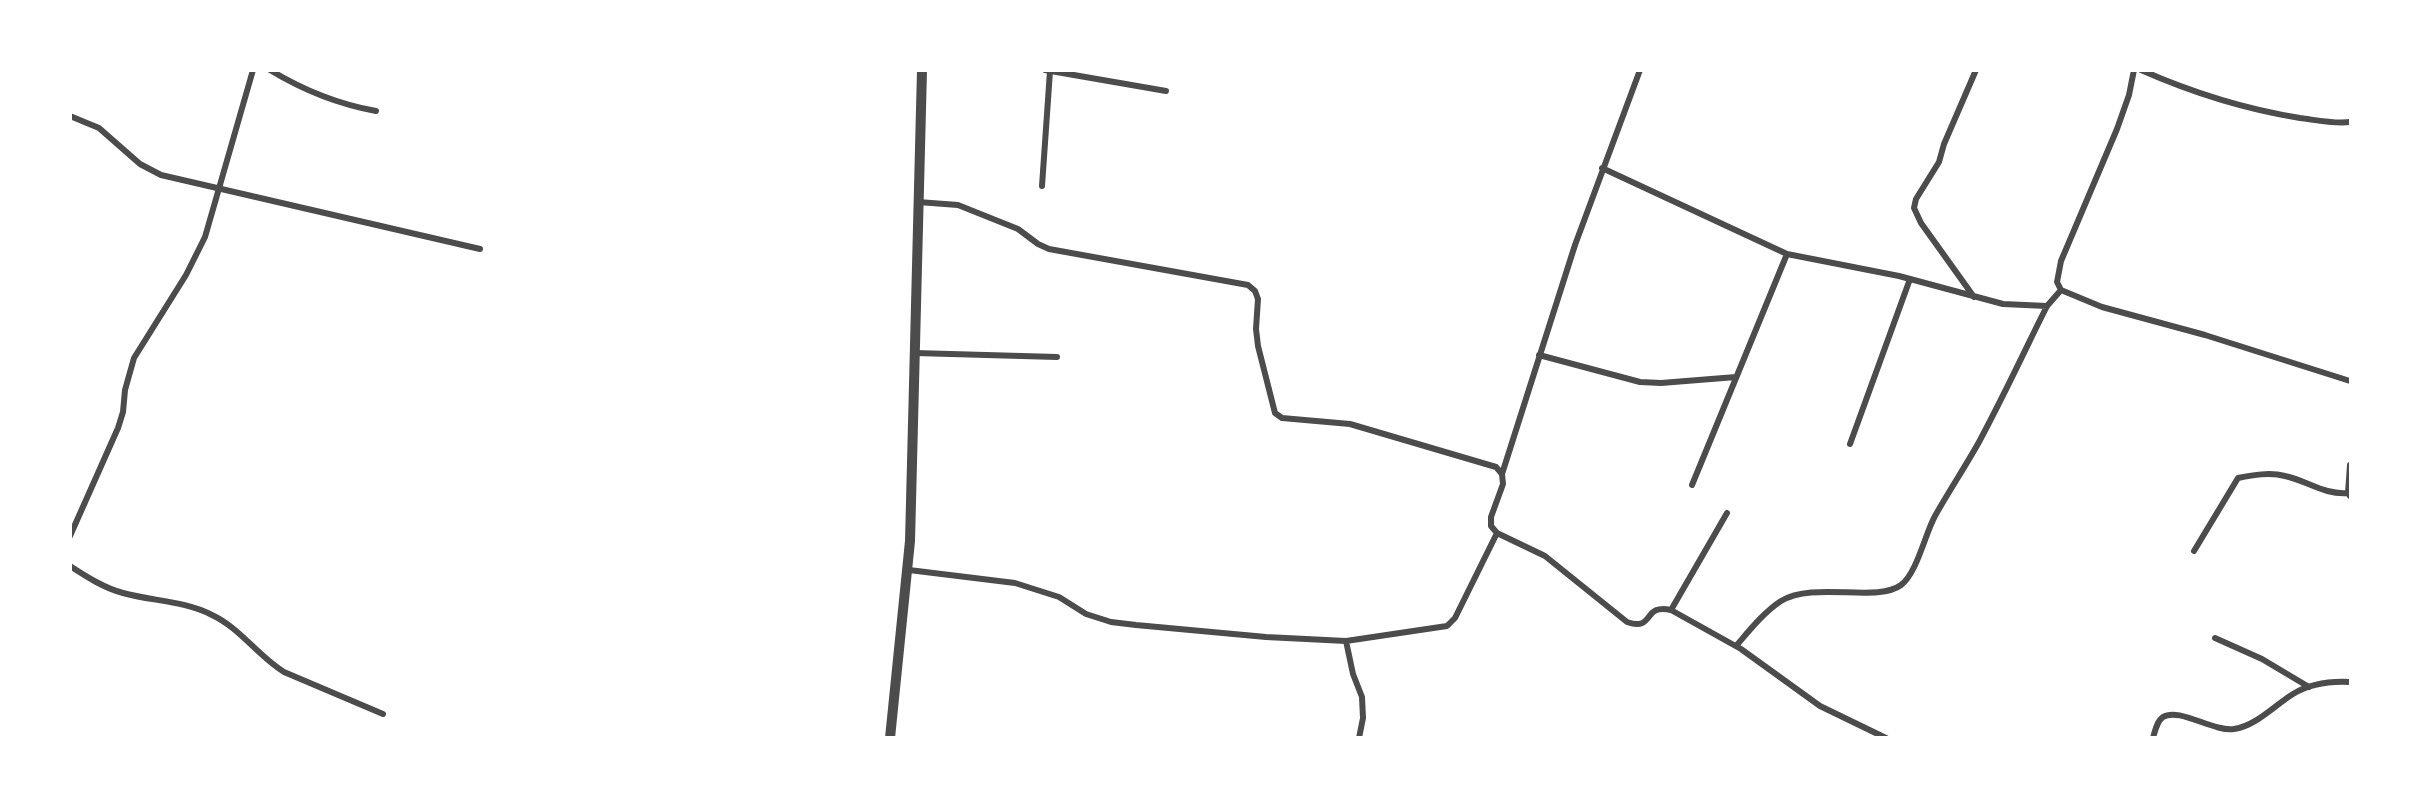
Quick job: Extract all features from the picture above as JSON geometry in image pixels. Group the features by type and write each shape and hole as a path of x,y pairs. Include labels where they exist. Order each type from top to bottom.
{"street":[{"path":"70,536 118,428 134,358 196,258 253,70"},
{"path":"270,70 305,91 358,108 376,111"},
{"path":"890,738 909,570 922,70"},
{"path":"1045,70 1166,91"},
{"path":"1640,70 1602,168 1539,355 1502,474 1503,484 1491,517 1491,526 1497,533 1545,556 1627,622 1639,626 1654,610 1661,608 1671,610 1736,646 1820,706 1886,738"},
{"path":"1974,298 1921,223 1914,208 1916,199 1939,162 1944,144 1976,70"},
{"path":"2134,70 2129,95 2117,129 2061,261 2057,282 2061,290 2102,308 2205,335 2350,381"},
{"path":"2141,70 2219,101 2290,116 2350,122"},
{"path":"1042,186 1050,71"},
{"path":"70,116 99,128 150,170 218,189 480,249"},
{"path":"1602,168 1786,255 1910,279 1974,298 2024,307 2048,306"},
{"path":"918,202 958,205 1018,229 1049,249 1248,285 1255,291 1258,298 1256,329 1275,414 1282,418 1350,424 1484,463 1496,467 1502,474"},
{"path":"1692,485 1786,255"},
{"path":"1850,444 1910,279"},
{"path":"1736,646 1772,608 1793,596 1825,592 1880,592 1902,585 1909,576 1934,518 1979,443 2048,306 2061,290"},
{"path":"915,353 1057,357"},
{"path":"1539,355 1640,381 1661,383 1736,377"},
{"path":"2194,551 2238,478 2275,474 2330,493 2349,495 2350,465"},
{"path":"1671,610 1727,513"},
{"path":"909,570 1015,583 1059,597 1086,614 1111,622 1266,637 1346,641 1448,626 1455,618 1497,533"},
{"path":"70,566 120,593 189,607 213,615 228,625 269,663 284,672 383,714"},
{"path":"2216,638 2262,659 2309,687"},
{"path":"1346,641 1350,666 1362,698 1363,718 1359,738"},
{"path":"2153,738 2159,722 2170,715 2178,715 2217,728 2242,727 2291,695 2309,687 2331,681 2350,682"}]}
